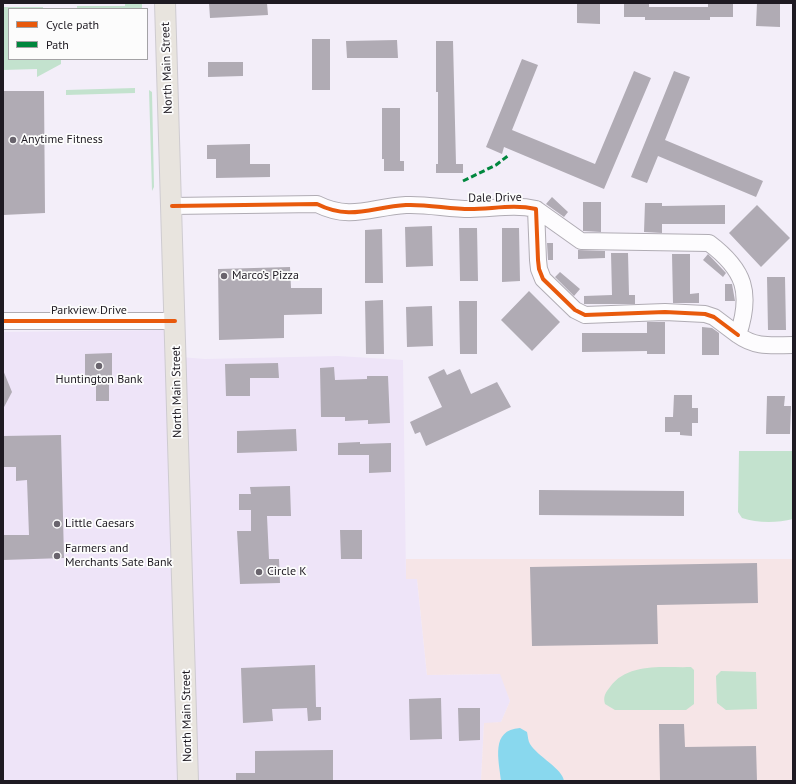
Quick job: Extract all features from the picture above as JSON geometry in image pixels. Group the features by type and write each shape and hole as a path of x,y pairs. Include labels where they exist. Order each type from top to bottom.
{"main road":[{"name":"North Main Street","path":"166,3 188,781"}],"street":[{"name":"Dale Drive","path":"172,206 317,204 330,211 360,213 406,205 470,209 527,207 536,210 581,241 710,243 733,264 742,280 745,305 738,335"},
{"name":"Dale Drive","path":"536,210 539,269 543,279 575,310 585,314 665,312 706,314 714,317 750,343 757,345 793,345"},
{"name":"Parkview Drive","path":"3,321 175,321"}],"shaded area":[{"path":"167,330 167,356 205,359 338,356 403,360 406,578 417,579 427,675 501,674 510,701 501,722 484,724 481,781 3,781 3,332"},
{"path":"406,559 793,559 793,781 481,781 484,723 501,722 510,701 500,674 427,675 417,579 406,579"}],"green space":[{"path":"125,3 142,3 142,8 77,8 77,6 125,6"},
{"path":"3,7 43,7 8,8 8,60 61,60 61,64 37,77 37,69 3,70"},
{"path":"135,88 135,93 66,95 66,90"},
{"path":"149,90 152,92 154,187 152,191"},
{"path":"739,451 793,451 793,519 767,522 742,518 738,512"},
{"path":"691,667 694,670 694,704 686,710 615,710 604,702 604,697 610,687 626,673 647,668"},
{"path":"721,671 756,672 757,709 726,710 717,703 716,676"}],"water":[{"path":"520,728 527,732 529,743 533,749 555,767 563,776 564,781 501,781 498,756 500,740 504,734 510,730"}],"building":[{"path":"209,3 267,3 268,15 210,18"},
{"path":"577,3 600,3 600,24 577,23"},
{"path":"757,3 780,3 780,27 756,26"},
{"path":"624,4 649,4 649,7 708,7 708,4 733,4 733,17 710,17 710,20 645,20 645,17 624,17"},
{"path":"312,39 330,39 330,90 312,90"},
{"path":"397,40 398,58 347,58 346,41"},
{"path":"436,41 453,41 456,164 463,164 463,173 436,173 436,164 438,164 438,92 436,92"},
{"path":"522,59 538,65 512,130 595,164 634,71 651,78 604,189 504,147 502,154 486,147"},
{"path":"208,62 243,62 243,76 208,77"},
{"path":"674,71 690,77 665,140 763,181 756,197 658,156 647,183 631,177"},
{"path":"3,91 44,91 45,213 3,215"},
{"path":"382,108 400,108 400,161 404,161 404,171 384,171 384,159 382,159"},
{"path":"250,144 250,164 270,164 270,177 216,178 216,159 207,159 207,145"},
{"path":"552,197 568,212 564,217 546,204"},
{"path":"583,202 601,202 601,232 583,231"},
{"path":"645,203 662,203 662,206 725,205 725,224 662,224 662,233 644,232"},
{"path":"757,205 790,238 761,267 729,233"},
{"path":"432,226 433,266 406,267 405,227"},
{"path":"459,228 477,228 478,281 460,281"},
{"path":"502,228 519,228 520,281 502,282"},
{"path":"382,229 383,283 365,283 365,230"},
{"path":"547,243 553,243 553,260 548,260"},
{"path":"578,250 605,251 605,258 578,259"},
{"path":"611,253 628,253 629,295 635,295 635,304 584,304 584,296 612,295"},
{"path":"672,254 690,254 690,294 699,293 699,303 673,303"},
{"path":"708,254 726,273 723,277 703,260"},
{"path":"290,267 291,288 322,288 322,314 284,315 284,338 219,340 218,269"},
{"path":"560,272 580,289 574,296 555,277"},
{"path":"767,277 785,277 786,330 768,330"},
{"path":"725,284 732,284 735,301 725,301"},
{"path":"529,291 560,322 532,351 501,320"},
{"path":"383,300 384,354 366,354 365,301"},
{"path":"459,301 477,301 477,354 460,354"},
{"path":"432,306 433,346 407,347 406,307"},
{"path":"647,322 665,322 665,354 647,354 647,351 582,352 582,333 647,333"},
{"path":"702,327 712,328 719,333 719,355 702,355"},
{"name":"Huntington Bank","path":"112,353 112,379 109,379 109,401 96,401 96,379 85,379 85,354"},
{"path":"278,363 279,378 250,378 250,396 226,396 225,364"},
{"path":"334,367 335,380 367,379 367,376 388,376 390,423 368,424 368,420 345,421 345,417 321,417 320,368"},
{"path":"444,369 447,375 460,369 471,394 497,382 511,407 426,446 420,432 415,434 410,422 442,407 428,377"},
{"path":"3,370 12,392 3,409"},
{"path":"674,395 692,395 692,408 698,408 698,423 692,423 692,436 680,435 680,432 665,432 665,417 673,417"},
{"path":"767,396 785,396 784,406 791,406 790,434 766,434"},
{"path":"296,429 297,451 237,453 237,431"},
{"path":"61,435 64,558 3,560 3,535 29,535 27,480 16,481 16,467 3,467 3,436"},
{"path":"360,442 360,444 391,443 391,472 369,473 369,455 338,455 338,443"},
{"path":"290,486 291,516 267,516 269,559 279,559 280,583 240,584 237,531 251,531 251,510 239,510 239,494 251,494 250,487"},
{"path":"539,490 684,491 684,516 539,515"},
{"path":"340,530 362,530 362,559 341,559"},
{"path":"757,563 758,603 657,605 658,644 532,646 530,567"},
{"path":"315,665 316,707 321,707 321,720 308,721 307,708 272,709 273,721 243,723 241,668"},
{"path":"441,698 442,739 410,740 409,699"},
{"path":"458,708 480,708 480,740 459,741"},
{"path":"659,724 684,724 685,747 756,746 757,781 660,781"},
{"path":"333,750 333,781 236,781 236,773 255,773 255,751"}],"marked path":[{"path":"463,181 496,165 509,155"}],"cycle path":[{"path":"172,206 317,204 340,212 361,212 406,205 462,209 511,207 536,209 539,269 543,279 575,310 585,315 665,312 705,314 714,317 738,335"},
{"path":"3,321 175,321"}],"place":[{"name":"Anytime Fitness","path":"13,140"},
{"name":"Marco’s Pizza","path":"224,276"},
{"name":"Huntington Bank","path":"99,366"},
{"name":"Little Caesars","path":"57,524"},
{"name":"Farmers and Merchants Sate Bank","path":"57,556"},
{"name":"Circle K","path":"259,572"}]}
